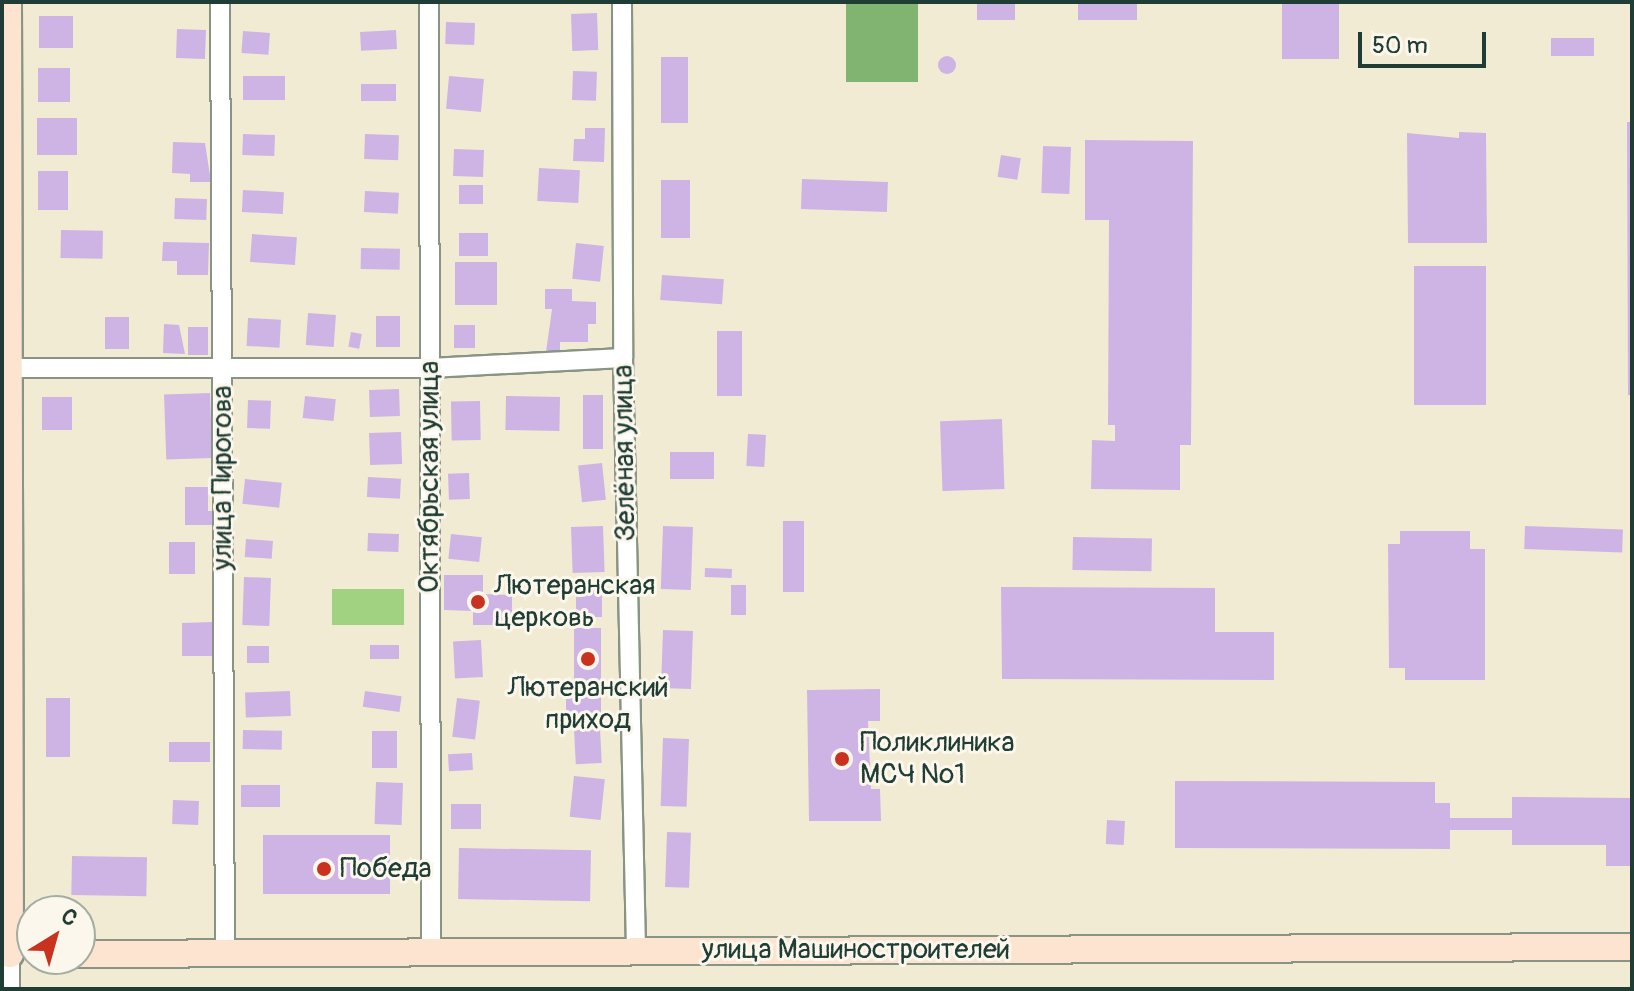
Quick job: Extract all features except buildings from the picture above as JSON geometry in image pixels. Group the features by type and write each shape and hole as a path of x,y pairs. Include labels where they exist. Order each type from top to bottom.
{"main road":[{"path":"8,2 5,368 15,954"},
{"name":"улица Машиностроителей","path":"96,954 1632,947"}],"street":[{"name":"улица Пирогова","path":"220,2 225,953"},
{"name":"Октябрьская улица","path":"429,2 431,952"},
{"name":"Зелёная улица","path":"622,2 623,358 636,951"},
{"path":"5,368 430,368 623,358"},
{"path":"10,989 15,954"}],"green space":[{"path":"846,2 918,2 918,82 846,82"},
{"path":"332,589 404,589 404,625 332,625"}],"place":[{"name":"Лютеранская церковь","path":"478,602"},
{"name":"Лютеранский приход","path":"588,659"},
{"name":"Поликлиника МСЧ №1","path":"842,759"},
{"name":"Победа","path":"324,869"}]}
